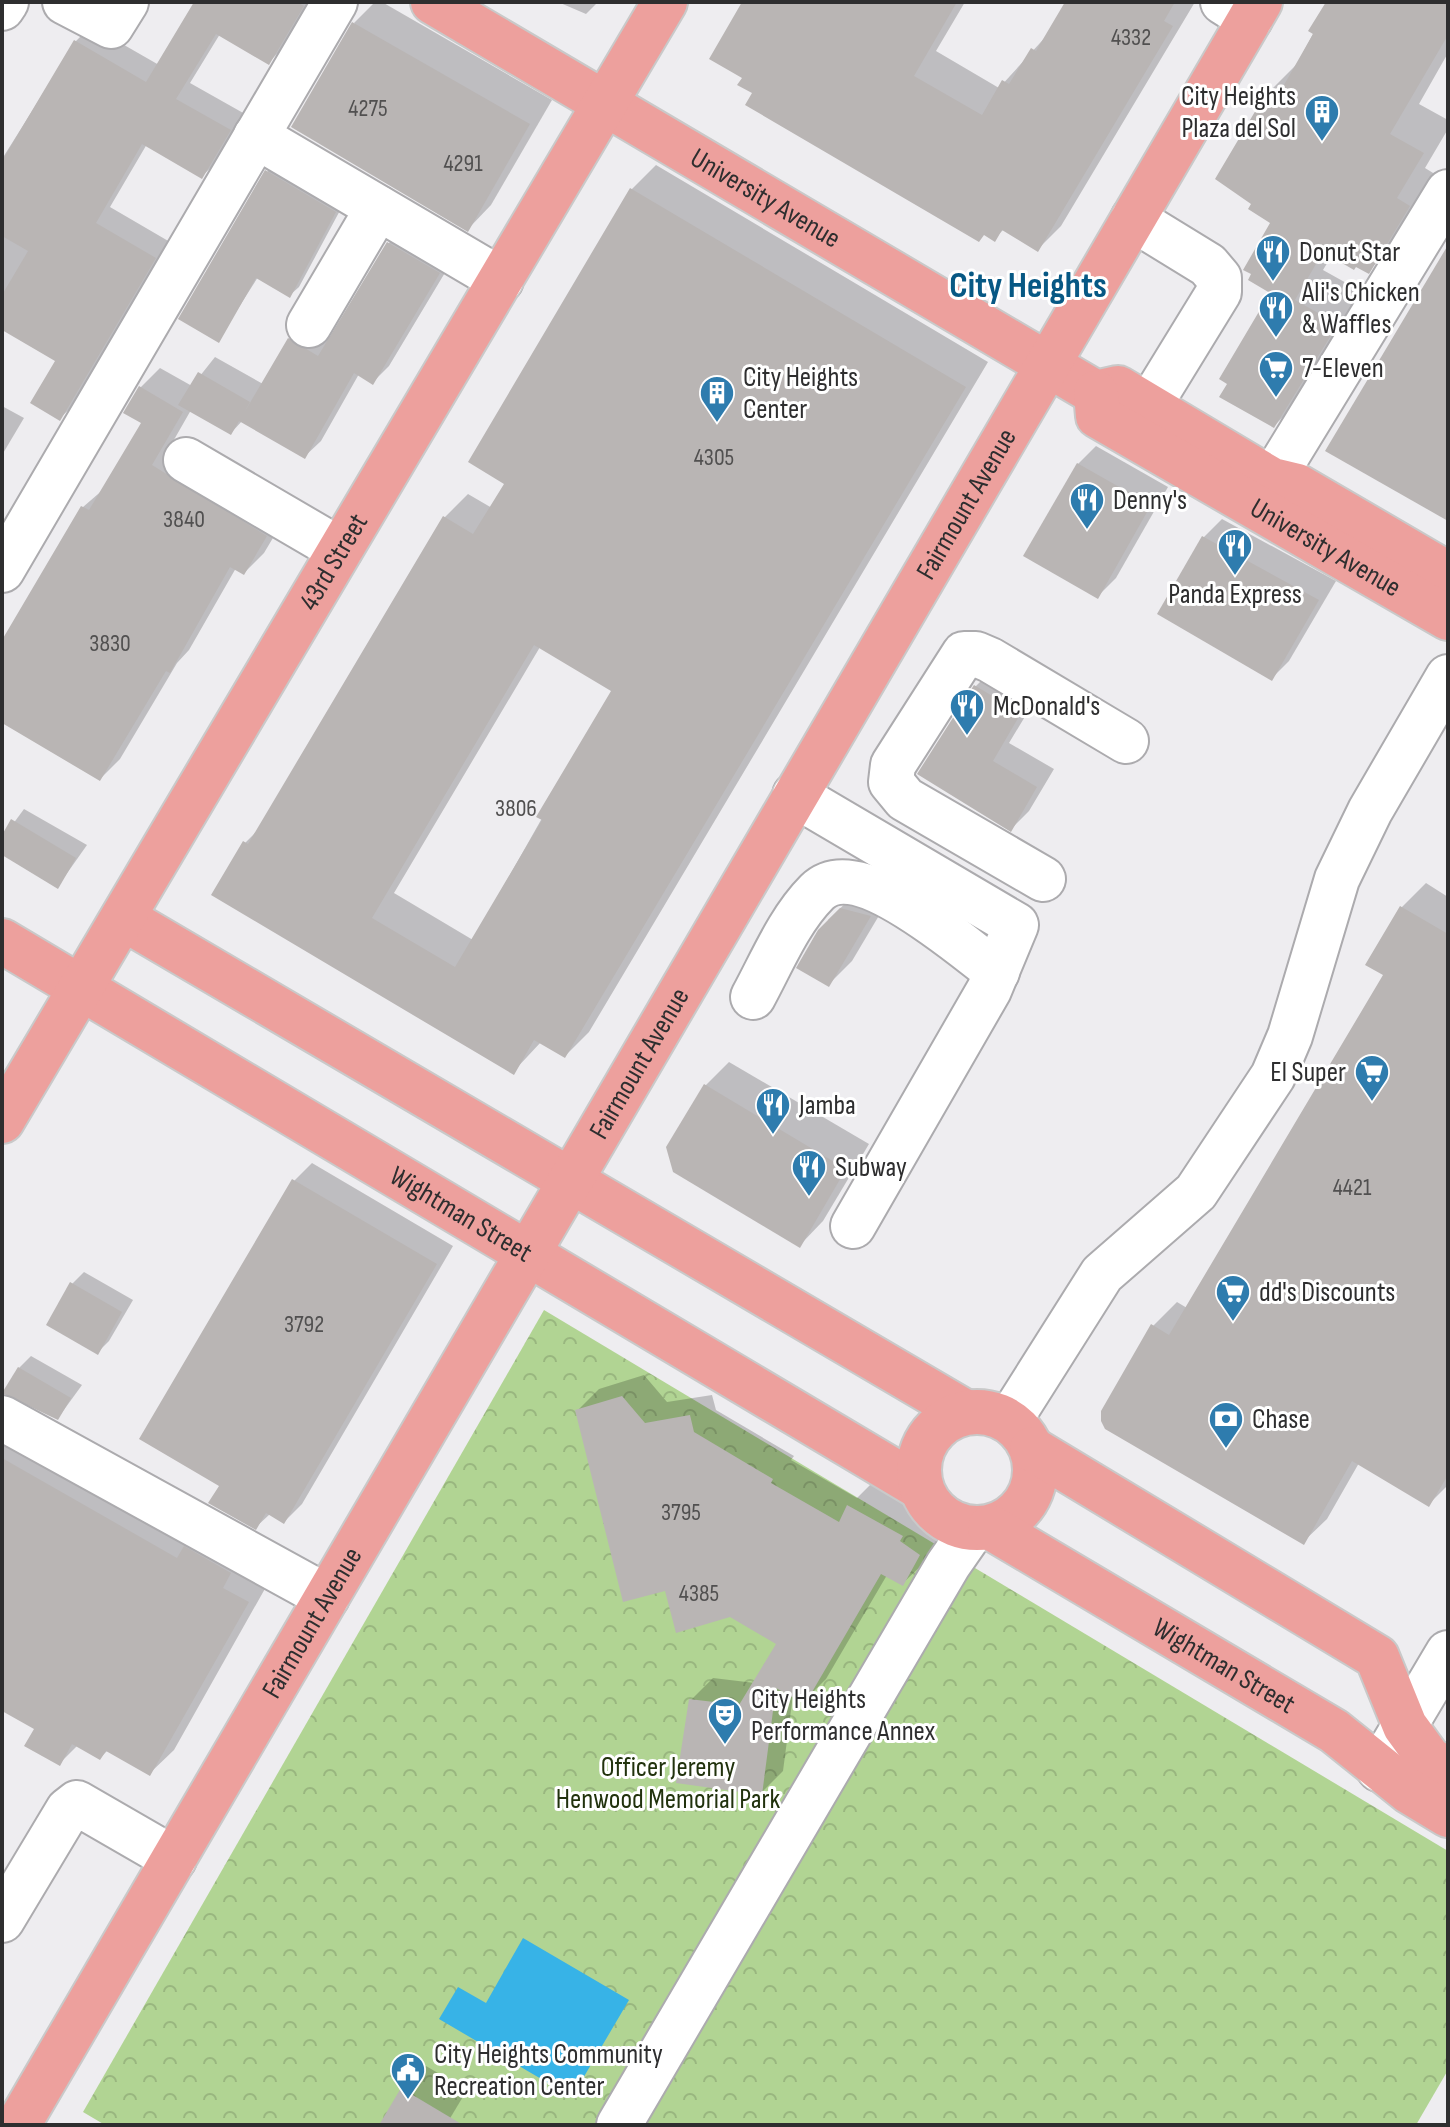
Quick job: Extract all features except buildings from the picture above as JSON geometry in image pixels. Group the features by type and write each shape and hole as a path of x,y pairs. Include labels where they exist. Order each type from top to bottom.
{"main road":[{"name":"University Avenue","path":"433,2 1096,393 1118,388 1272,480 1297,486 1448,574"},
{"name":"43rd Street","path":"2,1121 665,2"},
{"name":"Fairmount Avenue","path":"18,2125 1133,219 1244,8"},
{"name":"University Avenue","path":"1096,393 1098,416 1448,618"},
{"path":"123,918 965,1412 995,1414 1020,1435 1377,1657 1405,1726 1429,1759 1448,1770"},
{"name":"Wightman Street","path":"2,941 920,1487 940,1516 982,1528 1334,1731 1379,1769 1448,1815"},
{"path":"920,1487 918,1468 922,1449 939,1426 965,1412"},
{"path":"982,1528 1009,1520 1024,1506 1033,1488 1036,1469 1020,1435"}],"street":[{"path":"2,8 6,2"},
{"path":"65,2 111,26 126,2"},
{"path":"2,570 335,2"},
{"path":"256,136 501,280"},
{"path":"1272,480 1448,192"},
{"path":"309,325 378,208"},
{"path":"1133,219 1208,265 1219,278 1219,292 1149,406"},
{"path":"186,460 340,550"},
{"path":"1043,879 905,799 891,782 893,765 964,654 976,654 990,660 1126,741"},
{"path":"1020,1435 1102,1274 1196,1192 1273,1076 1290,1036 1337,879 1370,811 1448,677"},
{"path":"795,795 1016,925 997,972 853,1226"},
{"path":"753,997 799,914 820,889 843,881 866,884 891,896 997,972"},
{"path":"2,1418 327,1597"},
{"path":"619,2125 948,1565 982,1528"},
{"path":"1379,1769 1448,1653"},
{"path":"2,1920 68,1810 77,1803 174,1859"}],"green space":[{"name":"Officer Jeremy Henwood Memorial Park","path":"544,1310 1448,1851 1448,2070 1416,2125 105,2125 83,2112"}],"water":[{"path":"523,1938 629,2000 572,2097 439,2019 458,1987 486,2003"}],"place":[{"name":"City Heights Plaza del Sol","path":"1322,143"},
{"name":"Donut Star","path":"1273,283"},
{"name":"Ali's Chicken & Waffles","path":"1276,339"},
{"name":"7-Eleven","path":"1276,399"},
{"name":"City Heights Center","path":"717,424"},
{"name":"Denny's","path":"1087,531"},
{"name":"Panda Express","path":"1235,577"},
{"name":"McDonald's","path":"967,737"},
{"name":"El Super","path":"1372,1103"},
{"name":"Jamba","path":"773,1136"},
{"name":"Subway","path":"809,1198"},
{"name":"dd's Discounts","path":"1233,1323"},
{"name":"Chase","path":"1226,1450"},
{"name":"City Heights Performance Annex","path":"725,1746"},
{"name":"City Heights Community Recreation Center","path":"408,2101"}],"district":[{"name":"City Heights","path":"1028,286"}]}
